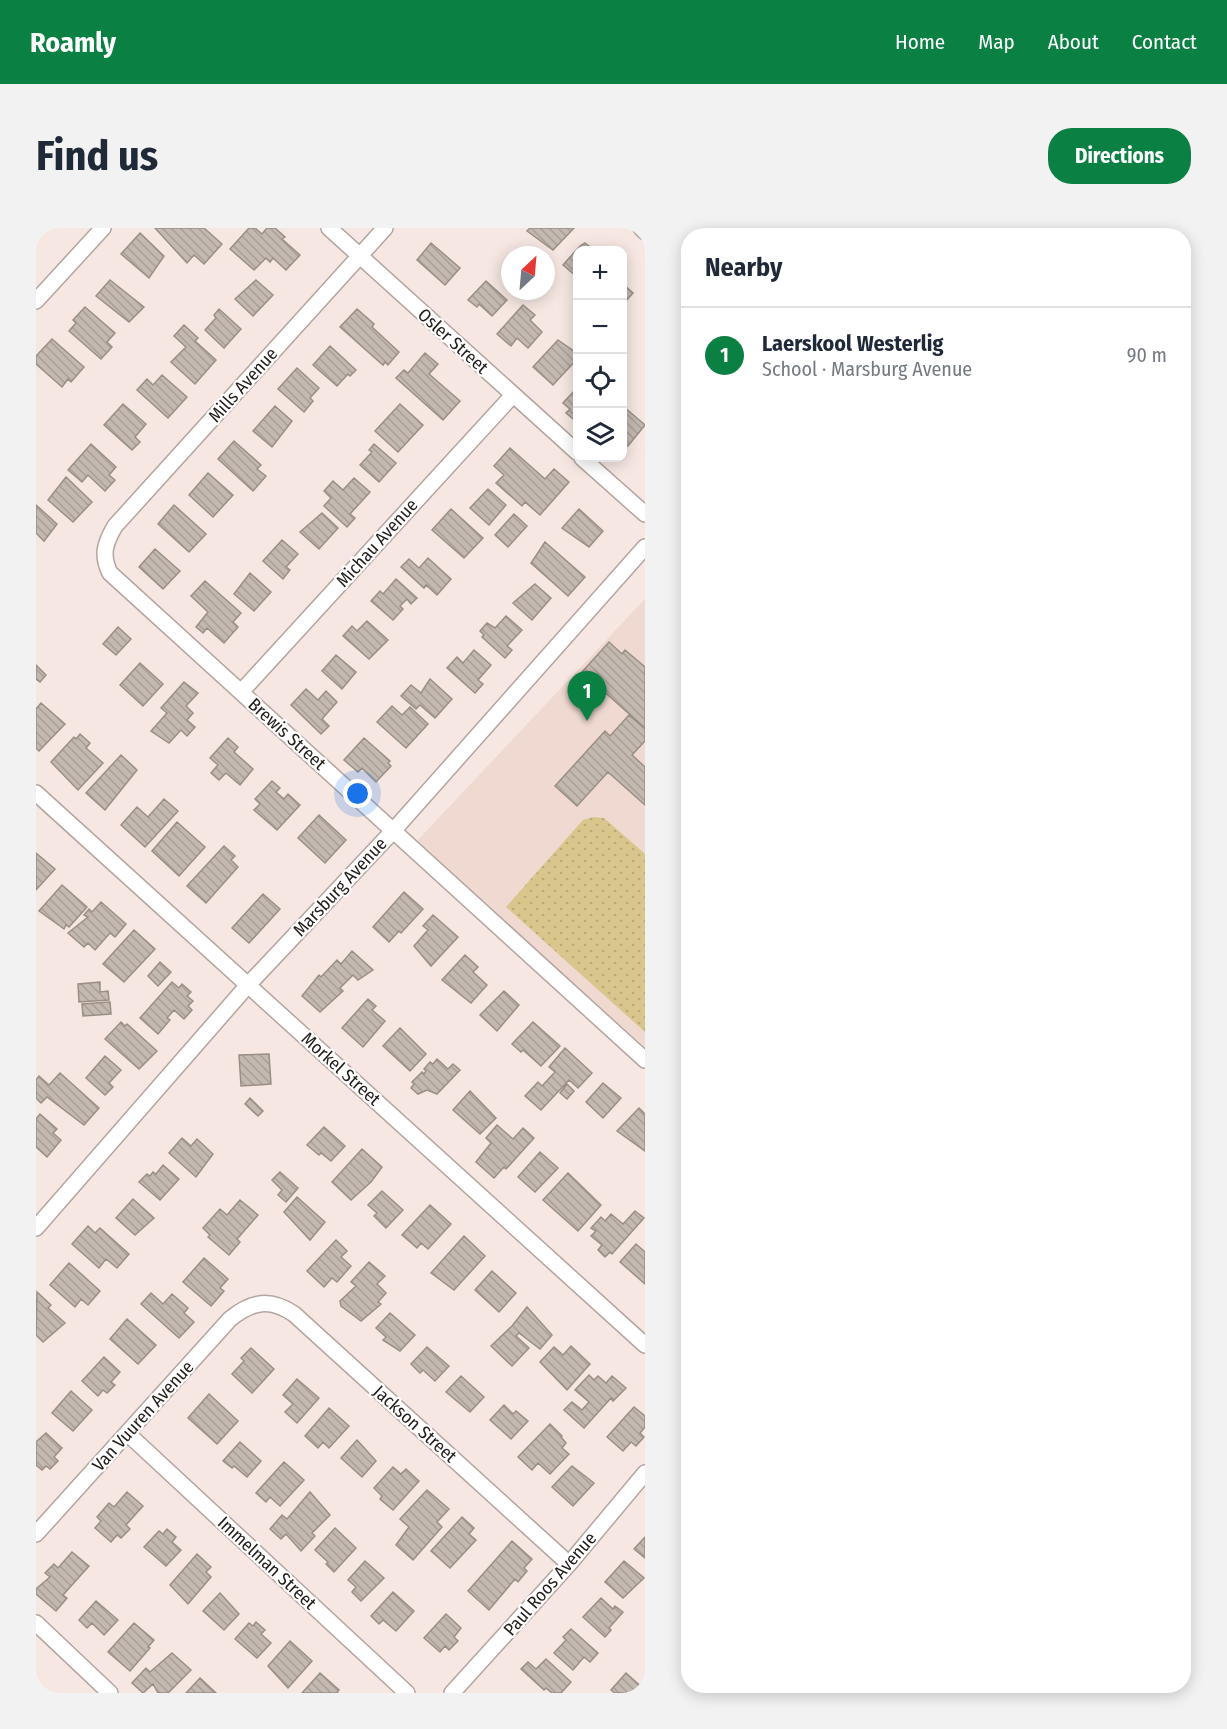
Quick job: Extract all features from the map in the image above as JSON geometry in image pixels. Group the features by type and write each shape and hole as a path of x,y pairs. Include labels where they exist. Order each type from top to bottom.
{"street":[{"path":"36,301 102,228"},
{"name":"Osler Street","path":"329,228 573,449"},
{"name":"Mills Avenue","path":"106,545 115,526 385,228"},
{"path":"641,228 645,232"},
{"name":"Michau Avenue","path":"241,692 513,395"},
{"path":"586,462 645,514"},
{"name":"Brewis Street","path":"106,545 104,563 110,573 645,1060"},
{"name":"Marsburg Avenue","path":"36,1228 248,985 393,831 645,547"},
{"name":"Morkel Street","path":"36,793 645,1345"},
{"name":"Jackson Street","path":"254,1304 274,1303 294,1314 569,1564"},
{"name":"Van Vuuren Avenue","path":"36,1534 231,1319 254,1304"},
{"name":"Immelman Street","path":"127,1433 407,1693"},
{"name":"Paul Roos Avenue","path":"452,1693 569,1564 645,1473"},
{"path":"36,1623 110,1693"}],"shaded area":[{"path":"645,599 645,1047 415,843"},
{"path":"593,817 604,818 645,854 645,1032 506,907 583,820"}],"building":[{"path":"155,228 204,228 222,244 204,264 194,255 187,263"},
{"path":"249,228 255,228 262,234 267,228 275,228 285,237 282,239 300,255 286,270 273,258 270,262 266,258 254,270 230,249"},
{"path":"530,228 574,228 555,248 555,246 548,246 527,231"},
{"path":"140,233 164,256 149,278 121,254"},
{"path":"431,243 460,268 445,285 417,260"},
{"path":"573,254 573,274 563,265"},
{"path":"110,280 144,307 129,322 96,296"},
{"path":"256,280 273,295 253,316 235,299"},
{"path":"486,281 501,295 501,300 507,300 492,316 479,304 477,307 468,300"},
{"path":"627,288 633,293 627,300"},
{"path":"523,305 535,315 530,320 542,332 528,348 517,338 511,346 497,334"},
{"path":"85,307 115,333 107,342 112,347 101,359 69,331 76,323 73,320"},
{"path":"219,309 241,329 224,348 205,330 216,318 214,315"},
{"path":"357,309 374,324 372,327 399,352 388,365 385,362 383,365 340,327"},
{"path":"184,325 198,338 195,341 216,360 195,384 171,362 186,347 174,336"},
{"path":"52,339 84,367 71,382 68,379 62,387 36,364 36,356"},
{"path":"558,340 573,350 573,363 553,385 533,367"},
{"path":"330,346 356,370 350,376 348,374 337,386 313,365"},
{"path":"425,353 438,364 429,374 460,401 443,420 396,378 404,370 408,373"},
{"path":"297,368 319,388 310,398 313,401 304,412 278,389"},
{"path":"162,375 187,397 168,418 137,390 147,379 153,385"},
{"path":"573,392 573,419 566,413 570,409 563,403"},
{"path":"123,404 146,424 135,437 140,442 132,450 104,425"},
{"path":"400,404 423,425 398,452 375,431"},
{"path":"275,406 292,421 272,447 253,431"},
{"path":"627,410 645,425 627,445"},
{"path":"234,441 261,465 257,469 266,476 253,491 218,459"},
{"path":"91,444 116,467 109,475 115,480 105,491 88,475 82,482 68,470"},
{"path":"374,444 396,463 379,482 360,465 372,452 369,450"},
{"path":"510,448 545,479 554,469 569,482 540,515 525,502 522,506 496,483 504,475 494,466"},
{"path":"208,473 233,495 213,517 189,495"},
{"path":"66,477 92,502 73,522 48,500"},
{"path":"354,478 370,492 350,514 355,518 347,527 324,506 331,498 324,491 333,481 343,490"},
{"path":"488,489 506,505 489,525 470,508"},
{"path":"36,505 57,524 44,541 36,533"},
{"path":"174,505 206,534 189,552 158,524"},
{"path":"451,509 483,538 464,558 432,530"},
{"path":"579,509 603,531 589,547 562,528"},
{"path":"322,513 338,528 319,549 300,532"},
{"path":"514,514 527,526 508,547 495,535"},
{"path":"282,540 298,554 286,567 290,570 283,579 263,561"},
{"path":"545,542 585,577 568,596 531,563"},
{"path":"155,549 180,571 163,589 139,567"},
{"path":"428,558 451,579 437,595 426,585 424,588 401,567 409,559 419,568"},
{"path":"250,573 271,592 254,611 234,594"},
{"path":"396,579 417,598 411,604 407,599 400,606 403,609 393,620 371,601 380,591 383,594"},
{"path":"205,581 241,613 233,622 238,627 224,643 207,628 203,633 196,627 208,612 191,596"},
{"path":"535,584 551,598 532,620 513,603"},
{"path":"506,616 522,630 507,646 512,650 505,658 482,637 484,635 480,631 487,623 495,628"},
{"path":"367,621 388,640 369,659 343,636 352,626 357,631"},
{"path":"118,627 131,639 116,655 103,644"},
{"path":"609,642 622,654 625,650 645,667 645,728 582,672"},
{"path":"474,650 491,665 478,680 483,684 475,693 447,668 457,657 463,663"},
{"path":"336,655 356,672 342,689 322,671"},
{"path":"140,663 163,684 143,706 120,685"},
{"path":"36,665 46,675 40,682 36,679"},
{"path":"430,679 452,699 435,718 420,705 416,709 401,696 411,685 421,693"},
{"path":"184,682 198,693 186,706 193,713 187,720 195,727 187,736 181,730 169,743 151,731 167,713 161,708"},
{"path":"306,689 318,700 326,691 337,702 322,719 329,726 321,734 291,705"},
{"path":"41,703 65,724 39,751 36,748 36,709"},
{"path":"392,706 402,715 410,707 428,724 406,748 377,722"},
{"path":"629,715 645,729 645,741 632,755 645,767 645,805 608,772 577,806 555,786 605,731 610,736"},
{"path":"80,734 90,743 86,748 103,763 78,790 51,762 74,737 76,739"},
{"path":"228,738 238,747 234,752 253,769 240,785 226,773 219,780 211,773 218,765 210,758"},
{"path":"364,738 390,761 388,763 391,766 376,782 362,768 358,772 344,760"},
{"path":"121,755 137,770 105,810 86,793"},
{"path":"272,781 280,788 276,792 284,799 288,794 300,805 277,830 254,810 260,804 255,799"},
{"path":"164,799 178,811 145,847 121,825 137,807 148,817"},
{"path":"319,815 346,840 325,863 298,838"},
{"path":"177,822 205,847 179,876 152,851"},
{"path":"224,846 235,856 231,860 238,867 206,903 187,886"},
{"path":"36,853 55,869 36,890"},
{"path":"62,885 87,907 69,927 66,925 64,929 39,911"},
{"path":"404,892 423,909 401,933 399,931 389,942 373,927"},
{"path":"263,894 280,909 249,943 232,928"},
{"path":"101,902 126,924 115,937 110,933 95,950 88,943 84,947 68,933 88,917 84,915 89,909 92,912"},
{"path":"433,915 458,937 431,966 414,946 428,930 423,926"},
{"path":"134,930 155,949 124,982 103,964"},
{"path":"352,951 373,970 358,980 353,975 340,988 343,991 320,1012 302,996 319,975 321,977 337,960 341,964"},
{"path":"465,955 478,967 473,972 487,985 471,1003 442,980"},
{"path":"160,962 171,972 158,986 148,976"},
{"path":"100,982 100,992 108,991 109,1000 79,1002 78,984"},
{"path":"172,982 179,988 182,984 191,992 187,996 193,1001 188,1006 192,1010 184,1019 174,1010 167,1018 170,1020 158,1034 140,1018"},
{"path":"504,991 519,1005 497,1031 480,1015"},
{"path":"368,999 376,1006 372,1010 385,1021 363,1047 342,1028"},
{"path":"110,1002 111,1014 83,1016 82,1004"},
{"path":"121,1022 125,1026 127,1024 157,1051 139,1069 105,1039"},
{"path":"533,1022 560,1046 541,1066 523,1050 521,1052 512,1044"},
{"path":"400,1028 426,1054 410,1071 383,1046"},
{"path":"565,1048 592,1073 578,1088 569,1080 541,1110 525,1096 538,1082 542,1086 555,1072 549,1067"},
{"path":"269,1054 271,1084 241,1086 239,1055"},
{"path":"105,1056 121,1070 109,1083 113,1087 105,1095 86,1078"},
{"path":"437,1059 448,1069 453,1064 460,1070 437,1094 427,1090 418,1094 411,1088 414,1084 412,1082 422,1072 424,1074 426,1071 424,1069 430,1062 433,1064"},
{"path":"60,1073 99,1108 84,1125 47,1097 41,1103 36,1098 36,1080 39,1076 49,1085"},
{"path":"603,1083 621,1098 603,1118 586,1102"},
{"path":"567,1084 574,1091 567,1099 560,1093"},
{"path":"470,1091 496,1118 480,1134 453,1110"},
{"path":"250,1098 263,1111 258,1116 245,1104"},
{"path":"639,1108 645,1114 645,1151 617,1131"},
{"path":"40,1114 57,1129 53,1133 61,1140 47,1157 36,1147 36,1119"},
{"path":"497,1125 513,1139 523,1128 534,1138 506,1169 504,1167 494,1178 476,1162 491,1143 486,1138"},
{"path":"324,1127 345,1146 331,1161 307,1145"},
{"path":"182,1138 191,1146 197,1139 213,1154 196,1177 169,1153"},
{"path":"362,1149 382,1167 371,1182 351,1200 332,1182"},
{"path":"540,1152 558,1168 535,1192 518,1177"},
{"path":"163,1165 179,1179 160,1200 139,1182 147,1174 150,1176 153,1172 156,1174"},
{"path":"280,1172 298,1188 286,1202 278,1195 282,1190 272,1180"},
{"path":"568,1173 601,1205 578,1231 543,1200"},
{"path":"382,1191 403,1210 386,1228 374,1216 377,1213 368,1205"},
{"path":"297,1197 325,1222 310,1240 284,1212"},
{"path":"133,1199 154,1218 135,1235 116,1218"},
{"path":"240,1200 258,1215 237,1239 240,1242 229,1255 208,1237 210,1235 203,1228 220,1209 227,1215"},
{"path":"430,1205 451,1224 428,1249 421,1243 417,1248 402,1235"},
{"path":"635,1211 644,1218 612,1254 610,1252 605,1257 598,1250 602,1245 591,1236 596,1231 591,1228 601,1217 605,1221 611,1214 623,1224"},
{"path":"88,1226 95,1233 100,1228 129,1254 117,1268 106,1259 99,1268 72,1244"},
{"path":"464,1236 485,1256 454,1290 431,1273"},
{"path":"336,1240 347,1251 341,1257 351,1266 337,1282 332,1278 324,1287 307,1271"},
{"path":"636,1244 645,1252 645,1284 620,1262"},
{"path":"204,1258 228,1279 220,1288 224,1291 211,1306 183,1282"},
{"path":"369,1262 385,1276 377,1284 386,1293 378,1302 381,1304 361,1321 341,1306 340,1301 356,1286 351,1282"},
{"path":"69,1263 100,1291 88,1305 81,1299 75,1307 50,1285"},
{"path":"492,1271 516,1293 499,1312 475,1290"},
{"path":"37,1292 51,1305 48,1308 65,1323 43,1342 36,1335"},
{"path":"151,1293 163,1304 172,1294 188,1308 184,1313 194,1322 179,1338 141,1304"},
{"path":"527,1307 552,1335 540,1349 519,1333 516,1336 529,1348 512,1366 491,1346 512,1326"},
{"path":"390,1313 415,1335 400,1351 383,1340 386,1337 376,1328"},
{"path":"127,1319 156,1345 138,1364 110,1339"},
{"path":"571,1346 590,1364 567,1390 540,1362 554,1347 563,1355"},
{"path":"427,1347 449,1366 435,1381 423,1370 420,1373 411,1364"},
{"path":"251,1348 274,1369 252,1393 232,1374 244,1361 241,1358"},
{"path":"104,1357 120,1372 111,1382 115,1385 107,1393 103,1390 98,1396 82,1381"},
{"path":"589,1375 594,1380 598,1376 606,1383 612,1376 626,1388 613,1401 611,1398 584,1428 564,1410 572,1402 582,1410 589,1402 575,1390"},
{"path":"461,1376 484,1397 470,1412 446,1392"},
{"path":"297,1379 319,1398 297,1423 285,1412 293,1404 283,1395"},
{"path":"71,1391 92,1410 73,1431 52,1413"},
{"path":"209,1394 238,1421 217,1444 188,1418"},
{"path":"504,1405 513,1414 516,1411 528,1421 511,1439 490,1420"},
{"path":"634,1407 645,1416 645,1427 640,1433 644,1437 636,1446 631,1442 623,1451 607,1437"},
{"path":"329,1408 349,1426 329,1448 323,1442 318,1448 305,1436"},
{"path":"550,1424 562,1436 566,1443 562,1448 569,1454 550,1474 538,1463 532,1470 518,1457"},
{"path":"46,1433 62,1448 54,1457 58,1461 50,1469 46,1466 42,1470 36,1465 36,1442"},
{"path":"357,1440 376,1461 362,1477 341,1458"},
{"path":"240,1442 261,1461 247,1477 234,1466 232,1468 223,1461"},
{"path":"284,1462 304,1480 280,1506 270,1497 266,1502 256,1493"},
{"path":"572,1466 594,1483 573,1506 552,1487"},
{"path":"393,1467 401,1474 406,1469 419,1481 393,1510 380,1499 382,1496 374,1488"},
{"path":"427,1490 449,1509 437,1522 442,1527 413,1560 396,1545 409,1527 400,1519"},
{"path":"127,1492 143,1506 126,1525 130,1529 121,1538 117,1535 111,1542 95,1528 101,1521 97,1517 109,1503 114,1507"},
{"path":"310,1492 330,1515 312,1533 315,1536 301,1551 286,1534 281,1539 270,1529 282,1515 287,1519"},
{"path":"462,1517 474,1528 469,1534 476,1540 450,1568 431,1551"},
{"path":"335,1528 356,1548 334,1572 326,1564 328,1562 315,1550"},
{"path":"167,1529 176,1537 172,1542 181,1550 166,1566 144,1547 159,1531 163,1534"},
{"path":"645,1537 645,1558 634,1549"},
{"path":"512,1541 532,1559 524,1568 527,1571 518,1582 515,1579 489,1610 468,1591"},
{"path":"72,1552 89,1566 63,1595 67,1598 56,1611 36,1594 36,1589 50,1577 45,1573 54,1564 58,1568"},
{"path":"197,1554 211,1567 206,1572 211,1577 188,1604 170,1585"},
{"path":"365,1561 384,1578 361,1601 352,1592 356,1587 348,1580"},
{"path":"624,1561 644,1578 623,1598 605,1582"},
{"path":"393,1592 414,1611 396,1631 383,1620 379,1624 371,1616"},
{"path":"220,1593 239,1614 224,1630 203,1611"},
{"path":"601,1598 613,1609 615,1606 623,1612 609,1628 611,1630 605,1637 583,1617"},
{"path":"96,1601 118,1620 104,1635 92,1623 87,1628 79,1620"},
{"path":"446,1614 461,1628 454,1637 458,1641 449,1650 445,1646 440,1652 424,1638"},
{"path":"256,1622 265,1630 261,1634 271,1643 257,1658 235,1639 249,1623 253,1626"},
{"path":"134,1623 154,1640 130,1671 108,1652"},
{"path":"571,1629 598,1653 590,1662 584,1657 573,1670 554,1653 566,1640 563,1637"},
{"path":"290,1641 312,1661 288,1688 268,1666"},
{"path":"172,1653 191,1670 168,1693 158,1693 153,1684 143,1693 132,1683 146,1668 150,1672"},
{"path":"546,1659 571,1682 561,1693 552,1693 546,1688 544,1690 521,1669 528,1662 536,1669"},
{"path":"320,1673 339,1690 337,1693 302,1693"},
{"path":"626,1673 645,1690 645,1693 615,1693 611,1690"},
{"path":"200,1678 216,1693 186,1693"}],"place":[{"name":"Laerskool Westerlig","path":"587,721"}]}
